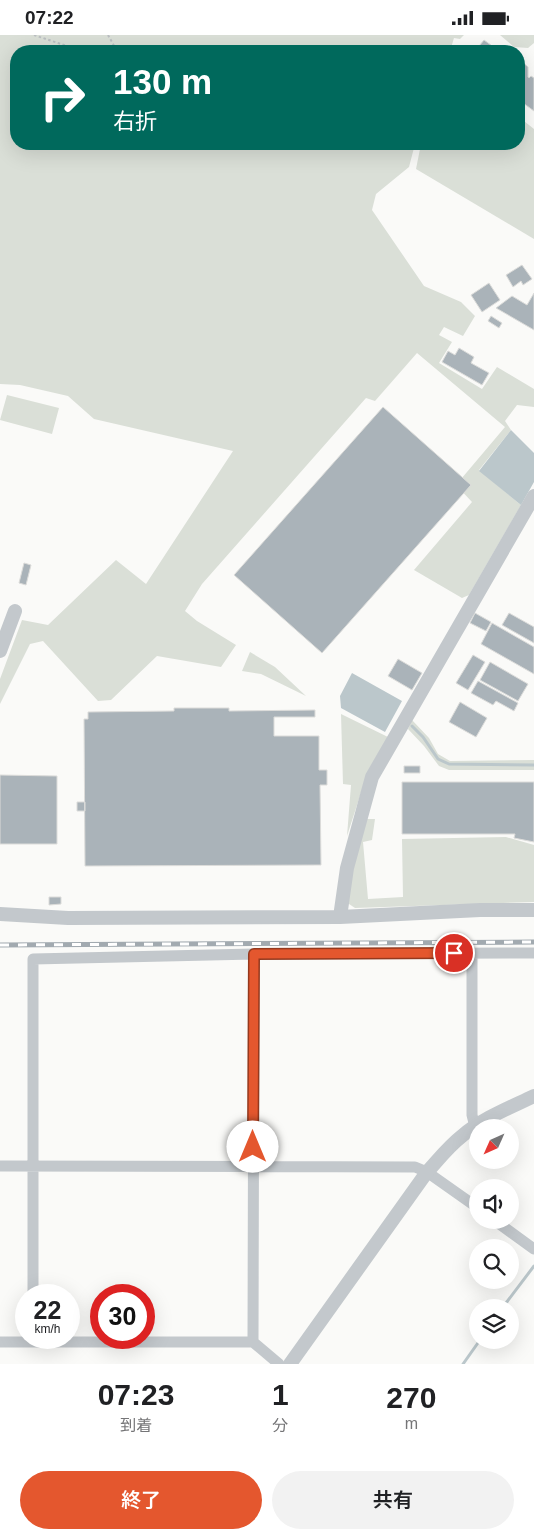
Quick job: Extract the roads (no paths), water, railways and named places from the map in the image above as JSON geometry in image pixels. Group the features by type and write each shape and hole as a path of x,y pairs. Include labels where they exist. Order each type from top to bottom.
{"street":[{"path":"340,917 347,868 372,777 534,496"},
{"path":"0,651 15,611"},
{"path":"0,914 68,918 340,917 480,910 534,910"},
{"path":"472,953 473,1119"},
{"path":"32,1284 33,959 254,954 534,953"},
{"path":"253,1342 254,954"},
{"path":"487,1119 534,1097"},
{"path":"290,1364 427,1172 449,1147 469,1132"},
{"path":"0,1166 415,1167 427,1172 469,1202"},
{"path":"506,1229 534,1249"},
{"path":"0,1341 15,1340"},
{"path":"80,1340 253,1342 279,1364"}],"waterway":[{"path":"412,726 423,737 438,759 449,764 534,765"},
{"path":"509,1299 534,1266"},
{"path":"463,1364 474,1349"}],"railway":[{"path":"0,945 534,942"}]}
